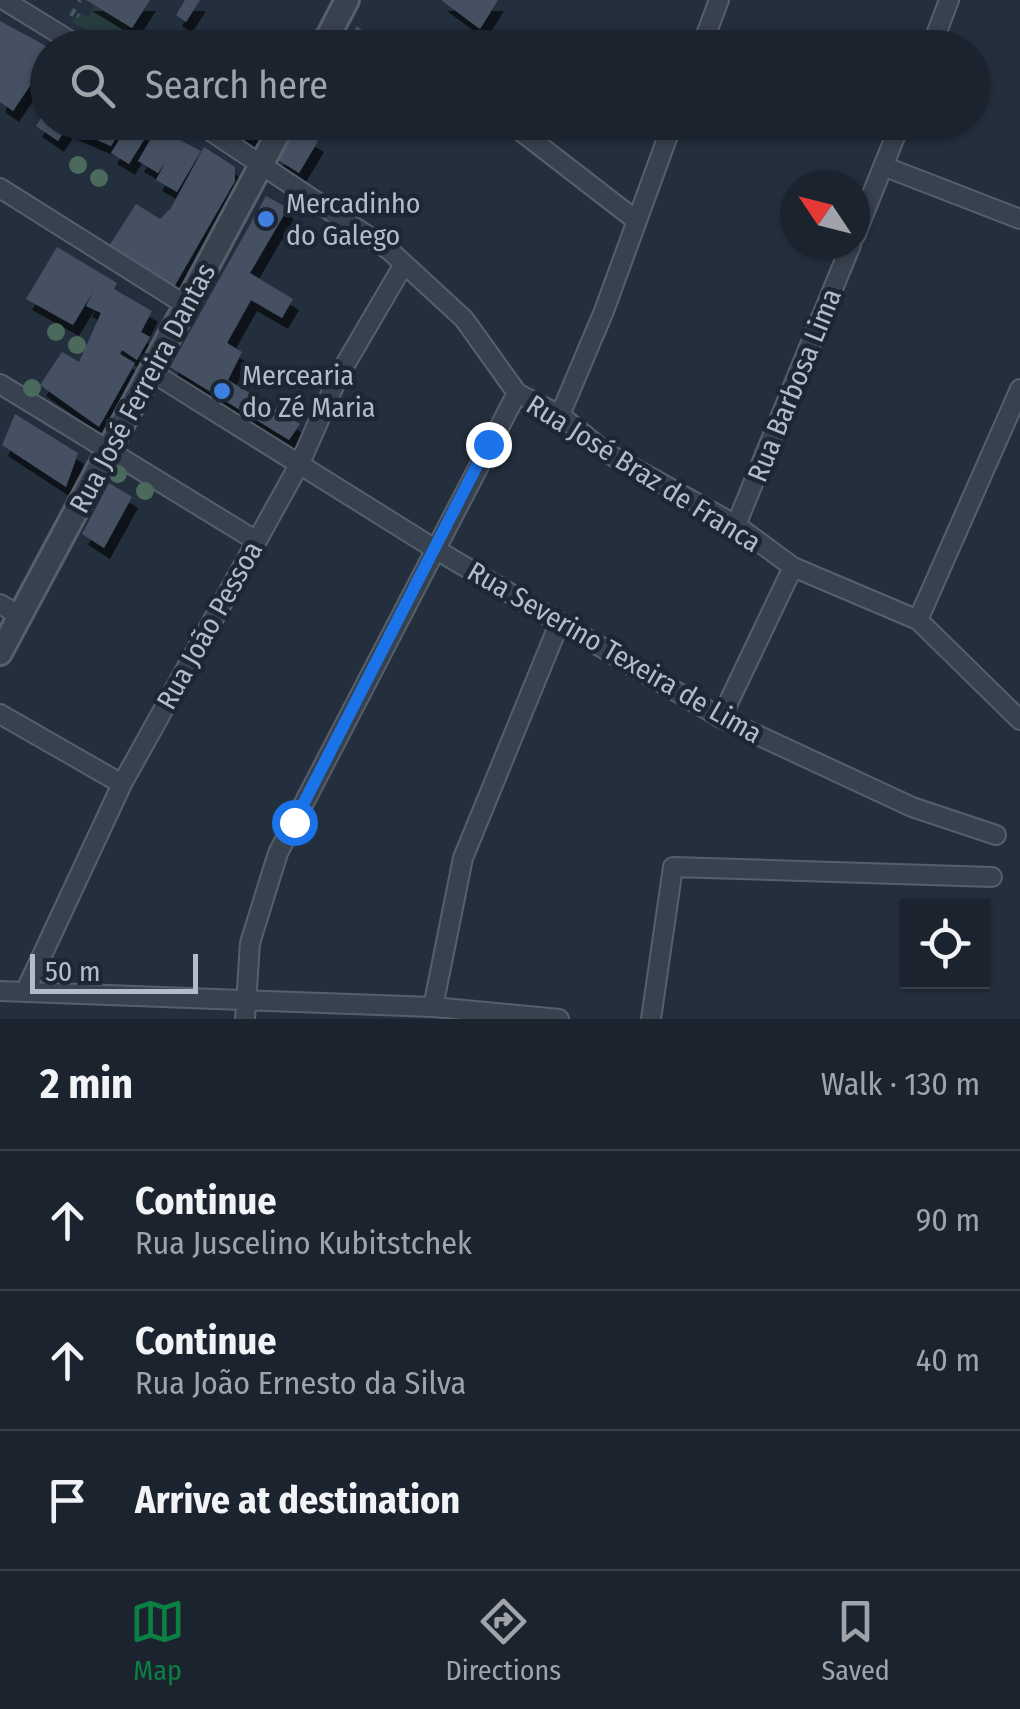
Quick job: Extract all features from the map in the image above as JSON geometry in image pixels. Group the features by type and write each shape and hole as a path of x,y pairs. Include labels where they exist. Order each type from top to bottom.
{"street":[{"path":"4,0 53,30"},
{"path":"331,30 347,0"},
{"path":"708,30 719,0"},
{"path":"938,30 950,0"},
{"name":"Rua José Braz de Franca","path":"222,140 404,264 464,319 517,393 560,415 607,453 736,525 793,567 918,620 1020,720"},
{"name":"Rua José Ferreira Dantas","path":"0,653 10,610 108,451 275,140"},
{"path":"532,140 636,221"},
{"path":"560,415 666,140"},
{"path":"870,200 894,140"},
{"path":"884,166 1020,219"},
{"path":"0,188 184,304"},
{"name":"Rua Barbosa Lima","path":"736,525 845,260"},
{"name":"Rua João Pessoa","path":"25,992 122,784 300,464 339,375 404,264"},
{"name":"Rua Severino Texeira de Lima","path":"150,371 435,549 721,718 912,806 996,835"},
{"path":"0,384 255,540"},
{"path":"918,620 1020,390"},
{"path":"245,1019 250,943 278,853 517,393"},
{"path":"721,718 793,567"},
{"path":"433,1006 462,858 559,624"},
{"path":"0,714 122,784"},
{"path":"651,1019 673,867 992,877"},
{"path":"0,991 433,1006 559,1019"}],"green space":[{"path":"95,6 129,27 86,30 72,22 78,13 88,17"}],"building":[{"path":"86,0 150,0 132,28"},
{"path":"185,0 200,0 186,22 176,15"},
{"path":"441,0 498,0 480,29"},
{"path":"0,21 30,37 30,86 13,111 0,102"},
{"path":"119,140 144,140 129,164 111,153"},
{"path":"150,140 180,140 201,151 177,192 156,180 166,161 158,173 138,161"},
{"path":"286,140 318,141 299,173 275,158"},
{"path":"204,147 235,167 235,181 174,287 109,246 136,204 160,219 171,208"},
{"path":"266,196 288,208 250,273 293,299 282,318 251,300 227,343 242,352 228,380 300,424 289,440 170,367"},
{"path":"57,247 117,283 114,289 152,311 141,332 150,337 137,360 122,350 120,354 135,363 99,427 40,385 62,352 79,362 101,313 86,306 93,292 73,325 26,299"},
{"path":"15,414 78,453 66,487 2,445"},
{"path":"109,483 132,497 104,548 82,534"}],"place":[{"name":"Mercadinho do Galego","path":"266,219"},
{"name":"Mercearia do Zé Maria","path":"222,391"}],"route":[{"path":"294,822 488,444"}]}
